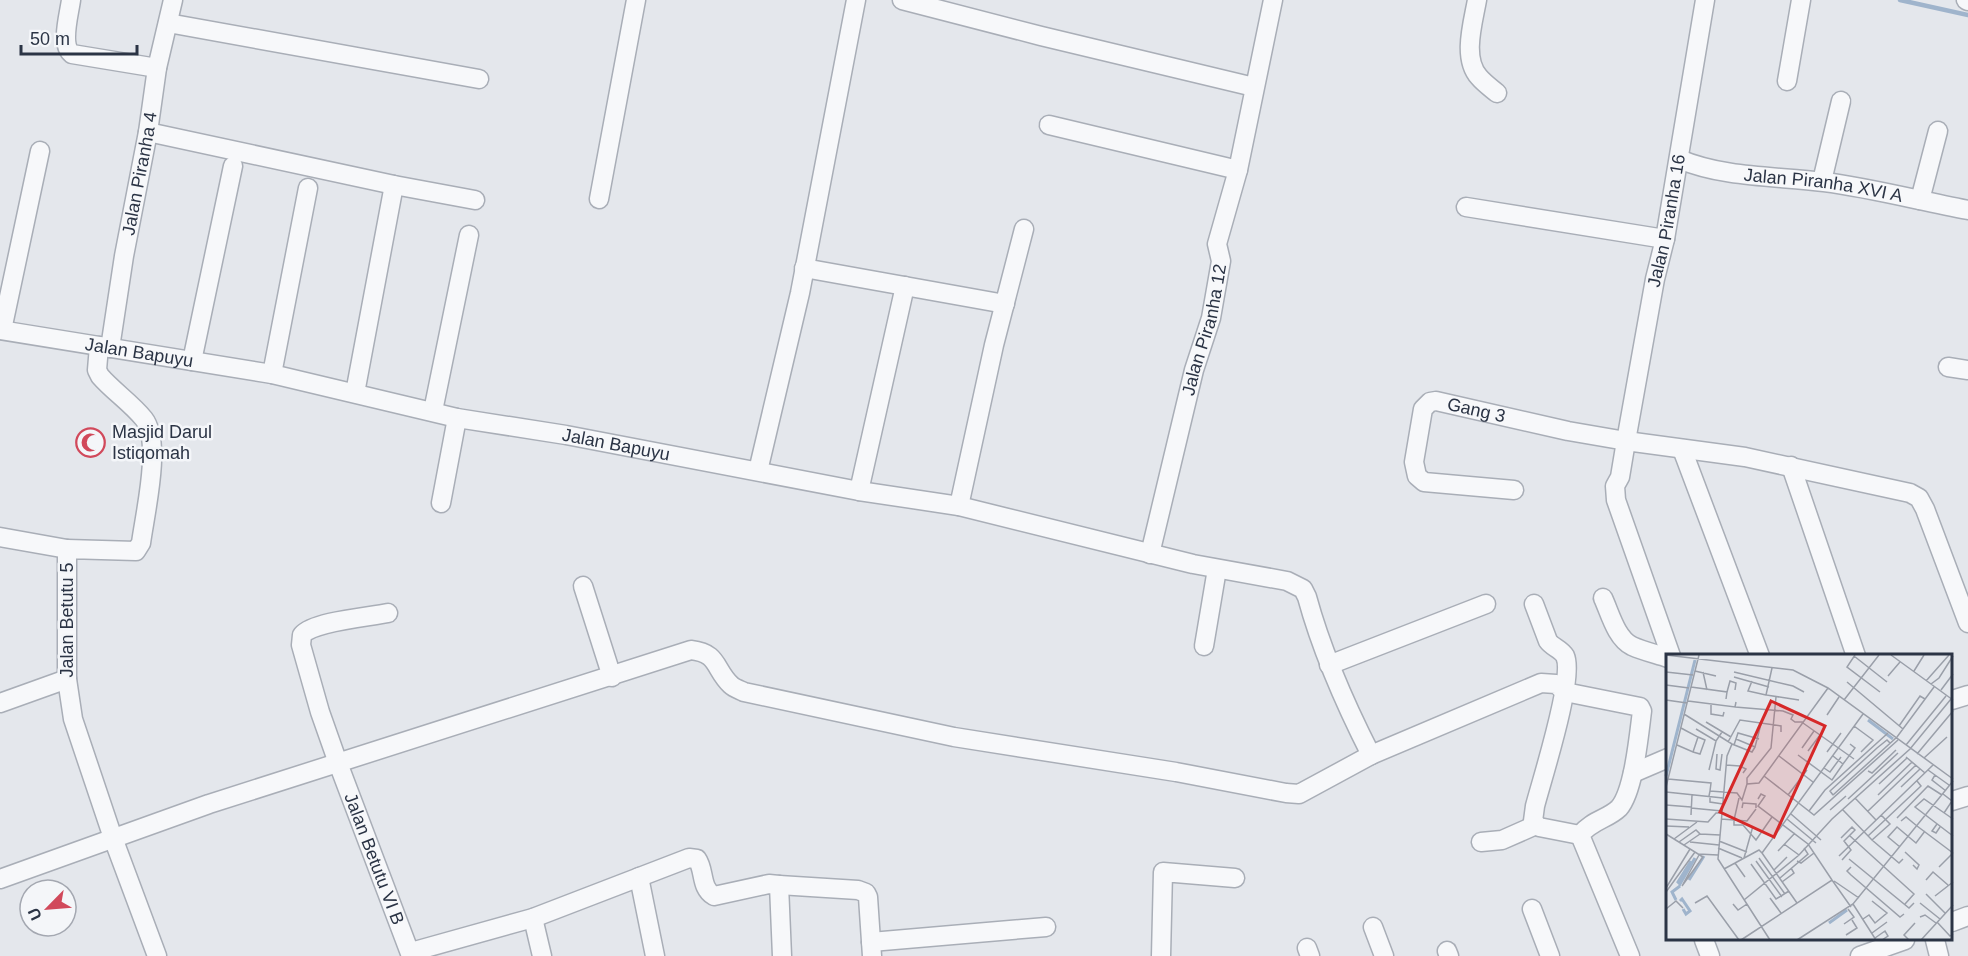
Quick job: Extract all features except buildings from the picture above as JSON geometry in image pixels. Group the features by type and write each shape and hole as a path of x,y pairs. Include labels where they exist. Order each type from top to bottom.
{"street":[{"path":"71,0 66,42 69,52 157,68"},
{"name":"Jalan Piranha 4","path":"104,347 124,256 148,132 157,68 172,0"},
{"path":"599,199 636,0"},
{"path":"758,471 804,268 856,0"},
{"path":"902,0 1254,87"},
{"name":"Jalan Piranha 12","path":"1150,554 1194,370 1211,318 1221,261 1217,244 1238,170 1273,0"},
{"path":"1477,0 1471,29 1470,57 1478,76 1497,93"},
{"name":"Jalan Piranha 16","path":"1669,654 1616,500 1615,486 1620,477 1655,279 1665,239 1705,0"},
{"path":"1787,81 1801,0"},
{"path":"168,23 479,79"},
{"path":"1822,182 1842,101"},
{"path":"1049,125 1238,170"},
{"path":"1920,200 1938,131"},
{"path":"148,132 394,185 475,200"},
{"path":"1,330 40,151"},
{"name":"Jalan Piranha XVI A","path":"1679,159 1752,176 1863,188 1968,210"},
{"path":"192,361 233,166"},
{"path":"355,393 394,185"},
{"path":"272,374 308,188"},
{"path":"1466,207 1665,239"},
{"path":"959,506 994,345 1024,229"},
{"path":"433,411 469,236"},
{"path":"804,268 1005,304"},
{"path":"859,491 905,286"},
{"name":"Jalan Bapuyu","path":"1,330 272,374 457,417 566,435 859,491 959,506 1217,570 1287,581 1303,589 1329,665"},
{"name":"Jalan Betutu 5","path":"104,347 97,370 100,376 145,420 153,447 152,465 139,549 134,552 67,549 67,679 73,719 113,838 157,956"},
{"path":"1948,367 1968,370"},
{"name":"Gang 3","path":"1514,490 1424,482 1417,476 1414,462 1423,409 1430,402 1436,401 1558,429 1626,441"},
{"path":"441,503 457,417"},
{"path":"1626,441 1745,457 1910,493 1919,498 1925,509 1968,623"},
{"path":"1682,449 1757,654"},
{"path":"1791,466 1855,654"},
{"path":"0,537 67,549"},
{"path":"1204,646 1217,570"},
{"path":"583,586 612,677"},
{"path":"1603,598 1623,639 1631,645 1666,656"},
{"path":"1371,755 1348,710 1329,665 1486,604"},
{"path":"1534,604 1548,641 1566,658 1565,692 1534,806 1533,821 1539,827 1580,835"},
{"name":"Jalan Betutu VI B","path":"388,613 306,630 302,635 302,645 320,712 338,764 411,954"},
{"path":"0,879 209,804 691,650 703,651 714,659 731,685 744,692 954,737 1299,794 1371,755 1548,682 1556,684 1565,692 1642,709 1634,773 1619,807 1590,824 1580,835"},
{"path":"0,703 67,679"},
{"path":"1953,700 1968,695"},
{"path":"1634,773 1666,759"},
{"path":"1953,801 1968,796"},
{"path":"1481,842 1502,840 1536,825"},
{"path":"1580,835 1630,956"},
{"path":"411,954 533,918 689,858 697,859 701,864 706,888 710,895 714,896 769,884 858,890 866,893 872,949 1046,927"},
{"path":"1161,956 1163,872 1235,878"},
{"path":"639,877 655,956"},
{"path":"779,885 782,956"},
{"path":"1532,909 1550,956"},
{"path":"1953,922 1968,916"},
{"path":"533,918 542,956"},
{"path":"1373,927 1384,956"},
{"path":"1705,941 1710,956"},
{"path":"1860,956 1898,941"},
{"path":"1935,941 1939,956"}],"waterway":[{"path":"1900,0 1968,15"}],"place":[{"name":"Masjid Darul Istiqomah","path":"91,442"}]}
